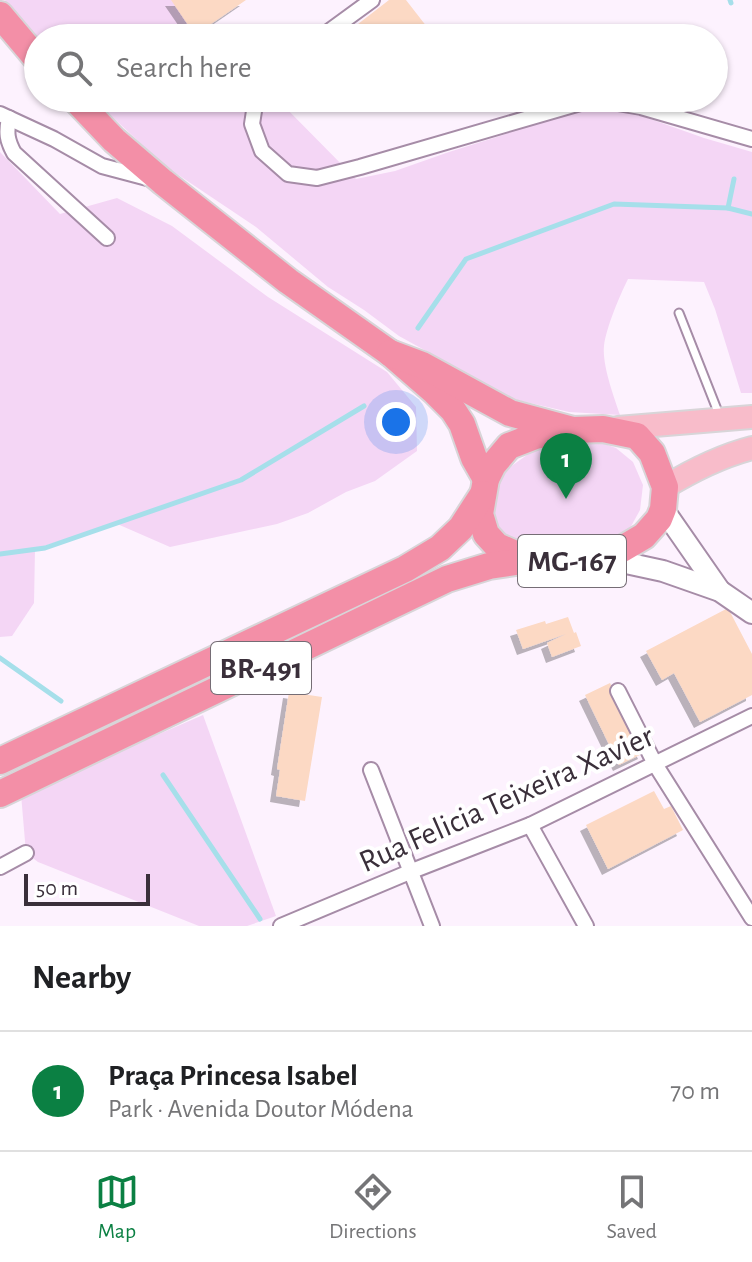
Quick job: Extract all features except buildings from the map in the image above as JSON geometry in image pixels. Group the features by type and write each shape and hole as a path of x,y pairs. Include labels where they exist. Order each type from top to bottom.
{"highway":[{"path":"0,15 24,43"},
{"path":"87,112 114,140 163,182 288,281 390,353 453,410 462,424 484,486"},
{"path":"390,353 422,365 510,413 573,430"},
{"path":"484,486 493,465 509,446 535,436 603,429 637,436 652,453 664,498"},
{"name":"MG-167","path":"484,486 480,514 486,534 497,546 529,560 578,561 622,549 644,536 659,519 664,498"},
{"name":"BR-491","path":"0,761 405,569 440,548 461,528 484,486"},
{"name":"BR-491","path":"0,794 447,579 489,566 529,560"}],"main road":[{"path":"603,429 752,417"},
{"name":"MG-167","path":"664,498 686,475 731,453 752,448"},
{"path":"664,498 720,591"},
{"path":"578,561 626,563 663,571 720,591 752,613"}],"street":[{"path":"339,24 372,0"},
{"path":"254,112 252,124 262,151 288,174 317,178 549,112"},
{"path":"658,112 752,139"},
{"path":"4,116 102,166 163,182"},
{"path":"4,116 6,134 14,153 107,238"},
{"path":"618,691 655,764 752,918"},
{"name":"Rua Felicia Teixeira Xavier","path":"281,926 530,825 752,716"},
{"path":"371,770 432,926"},
{"path":"530,825 586,926"},
{"path":"0,867 26,853"}],"lane":[{"path":"679,313 721,420"}],"shaded area":[{"path":"5,0 179,0 203,24 24,24 24,28 14,18"},
{"path":"107,112 290,112 356,179 395,171 561,112 631,112 752,152 752,393 741,393 704,282 628,279 610,321 604,346 607,371 620,415 569,412 513,399 399,336 328,287 256,227 165,166"},
{"path":"0,152 60,214 117,198 172,226 268,297 387,372 416,407 417,451 375,481 277,524 170,547 115,523 35,549 34,603 12,636 0,637"},
{"path":"596,441 616,448 633,462 643,485 640,510 629,530 606,543 519,548 498,535 490,513 490,489 503,472 534,450"},
{"path":"203,715 276,916 247,926 199,926 38,862 26,853 21,794"}],"waterway":[{"path":"728,208 734,179"},
{"path":"418,328 466,259 614,204 728,208 752,214"},
{"path":"0,554 45,548 241,480 364,406"},
{"path":"0,658 61,701"},
{"path":"163,775 260,919"}],"place":[{"name":"Praça Princesa Isabel","path":"566,499"}]}
